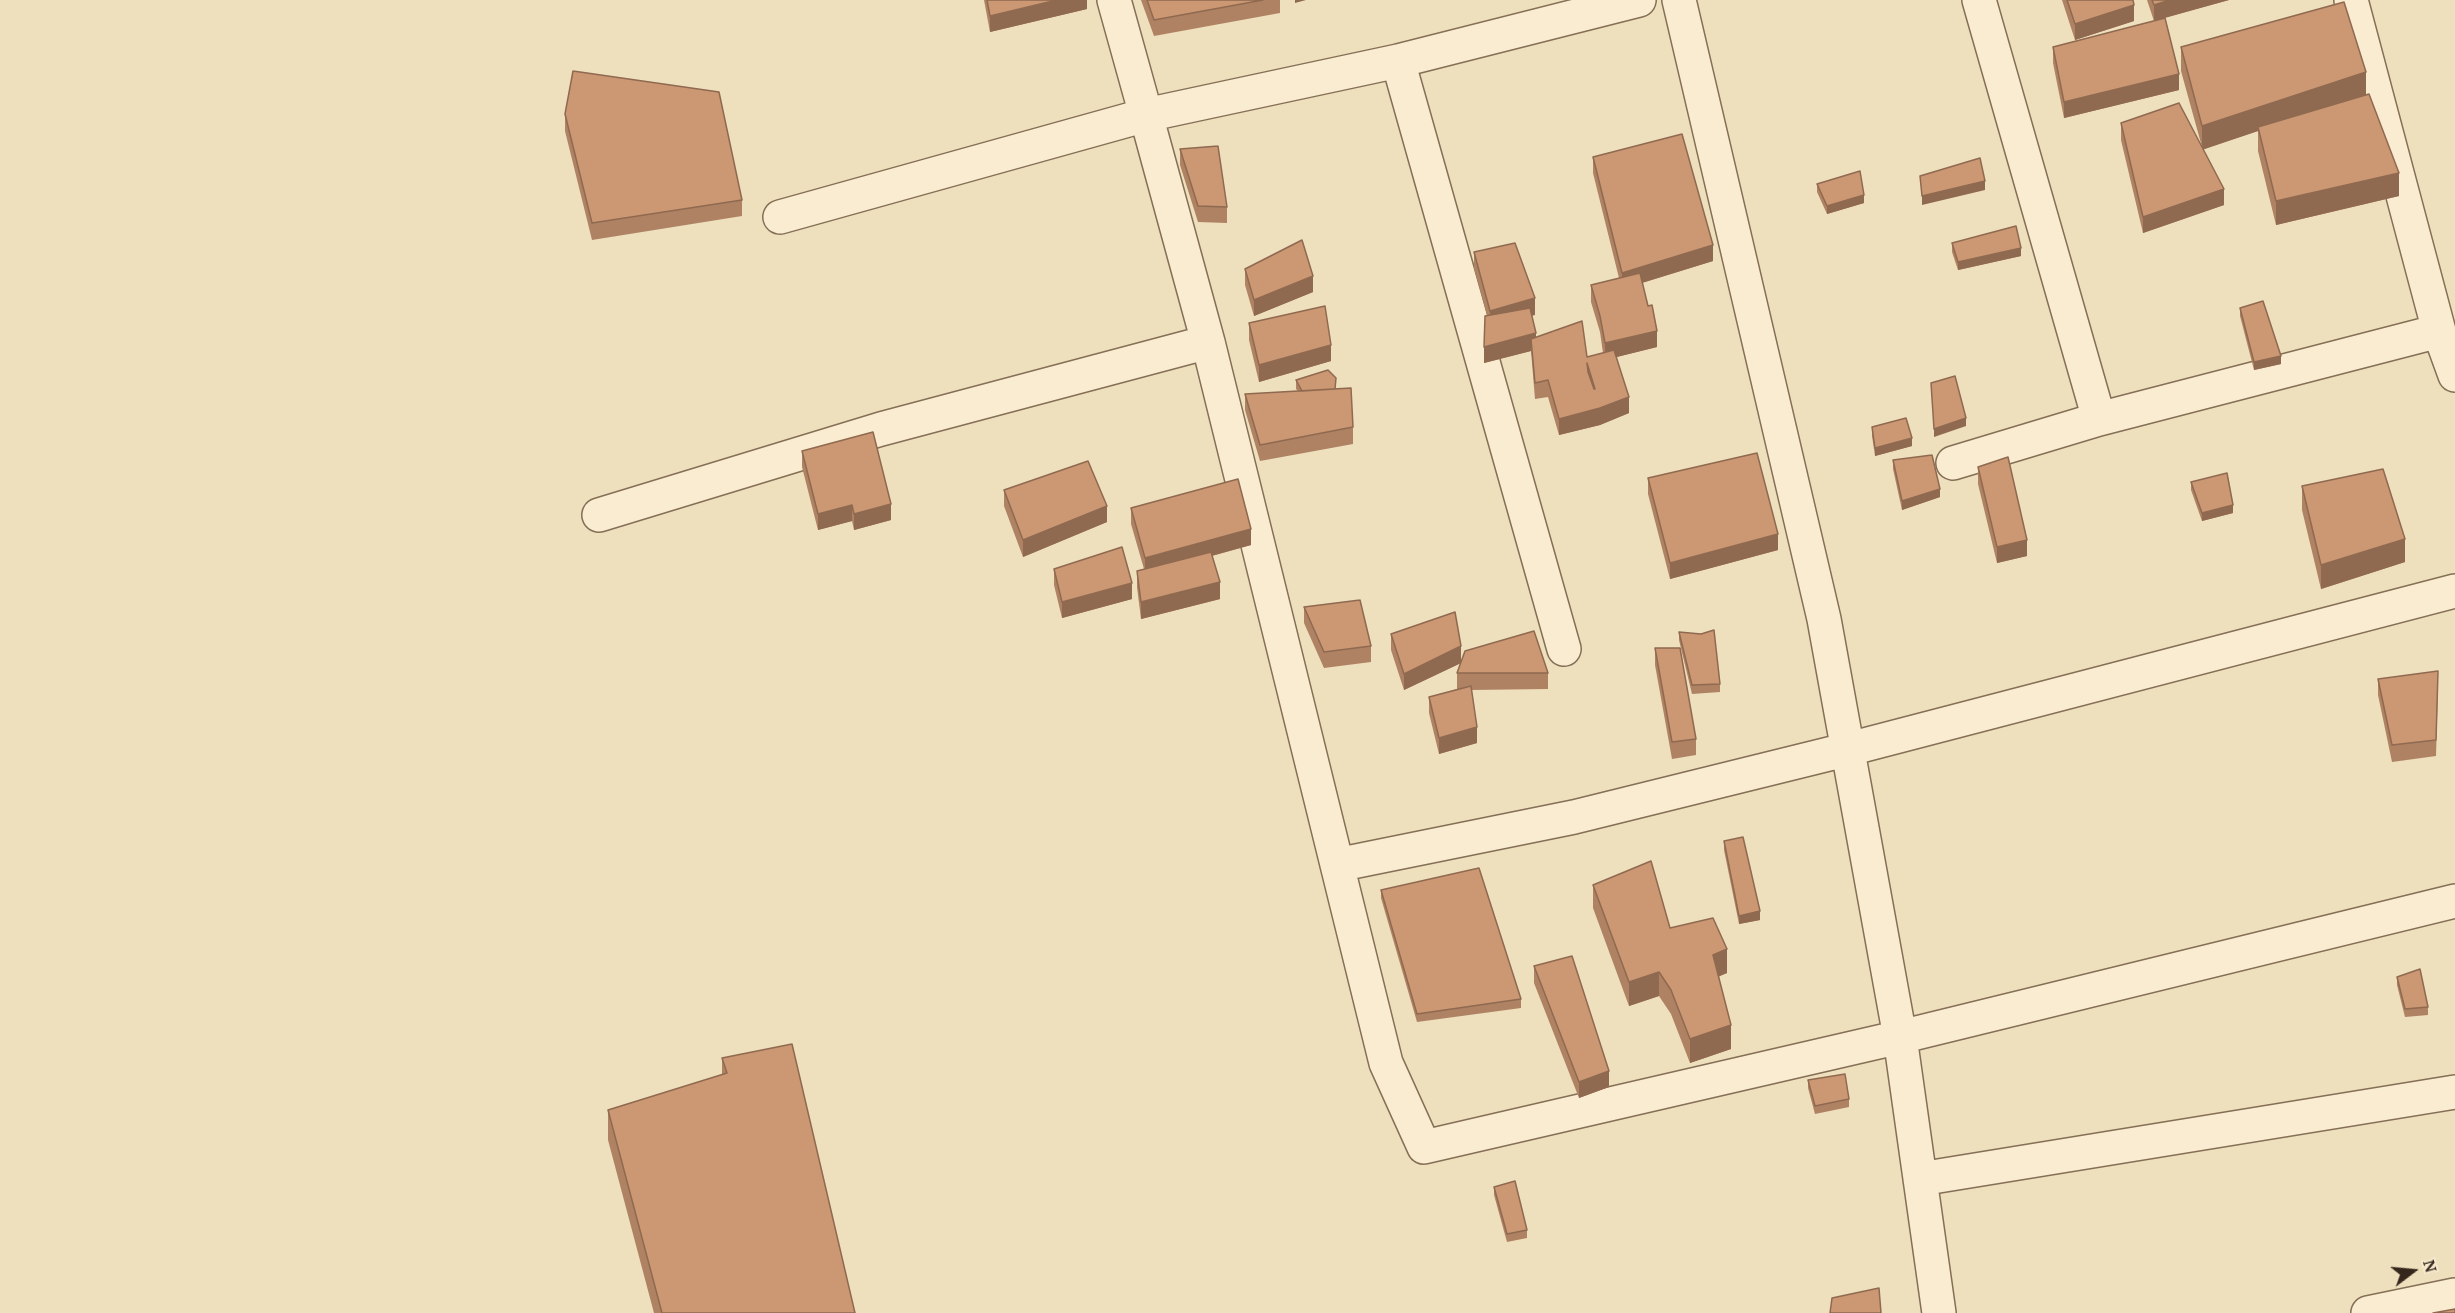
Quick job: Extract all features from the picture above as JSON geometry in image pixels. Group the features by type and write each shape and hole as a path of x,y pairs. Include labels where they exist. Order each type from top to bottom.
{"street":[{"path":"1114,0 1208,342 1386,1063 1424,1147 1900,1037 2455,901"},
{"path":"780,217 1146,116 1398,61 1639,0"},
{"path":"1678,0 1824,619 1900,1037 1939,1313"},
{"path":"1979,0 2099,419"},
{"path":"2351,0 2439,331 2455,375"},
{"path":"1398,61 1564,649"},
{"path":"1953,463 2099,419 2439,331"},
{"path":"598,515 881,429 1208,342"},
{"path":"1337,865 1562,819 1849,749 2455,591"},
{"path":"1920,1179 2455,1092"},
{"path":"2368,1313 2455,1295"}],"building":[{"path":"987,0 1057,0 990,16"},
{"path":"1147,0 1263,0 1154,20"},
{"path":"2067,0 2133,0 2134,5 2075,24"},
{"path":"2152,0 2170,0 2154,5"},
{"path":"2344,2 2366,72 2202,126 2181,47"},
{"path":"2165,18 2179,74 2064,102 2053,47"},
{"path":"573,71 719,92 742,200 592,223 565,114"},
{"path":"2369,94 2399,173 2276,201 2258,127"},
{"path":"2179,103 2224,189 2143,217 2121,123"},
{"path":"1682,134 1713,245 1622,273 1593,157"},
{"path":"1218,146 1227,207 1198,206 1180,149"},
{"path":"1980,158 1985,181 1922,196 1920,176"},
{"path":"1860,171 1864,195 1827,206 1817,184"},
{"path":"2016,226 2021,248 1958,262 1952,243"},
{"path":"1302,240 1313,276 1254,300 1245,269"},
{"path":"1515,243 1535,298 1490,311 1474,252"},
{"path":"1640,273 1648,306 1652,305 1657,331 1605,343 1591,285"},
{"path":"2263,301 2281,356 2254,362 2240,308"},
{"path":"1325,306 1331,345 1259,365 1249,323"},
{"path":"1530,308 1536,333 1484,347 1485,316"},
{"path":"1582,321 1587,357 1614,350 1629,397 1559,419 1548,380 1535,383 1531,339","holes":["1587,363 1595,389 1588,372"]},
{"path":"1328,370 1336,378 1335,389 1302,391 1296,380"},
{"path":"1955,376 1966,418 1934,429 1931,383"},
{"path":"1351,388 1353,427 1260,445 1245,394"},
{"path":"1906,418 1912,438 1875,448 1872,427"},
{"path":"873,432 891,504 854,514 852,505 818,514 802,451"},
{"path":"1757,453 1778,534 1670,563 1648,478"},
{"path":"1932,455 1940,489 1902,501 1893,460"},
{"path":"2008,457 2027,540 1997,547 1978,467"},
{"path":"1088,461 1107,506 1023,540 1004,490"},
{"path":"2383,469 2405,539 2321,565 2302,486"},
{"path":"2227,473 2233,505 2202,513 2191,482"},
{"path":"1238,479 1251,529 1145,558 1131,508"},
{"path":"1122,547 1132,583 1062,602 1054,569"},
{"path":"1211,552 1220,582 1141,602 1137,571"},
{"path":"1360,600 1371,646 1324,652 1304,607"},
{"path":"1455,612 1461,646 1404,674 1391,634"},
{"path":"1714,630 1720,684 1692,685 1679,632 1701,634"},
{"path":"1534,631 1548,673 1457,673 1465,651"},
{"path":"1655,648 1680,648 1696,739 1672,742"},
{"path":"2438,671 2436,740 2392,745 2378,679"},
{"path":"1471,686 1477,727 1439,738 1429,697"},
{"path":"1743,837 1760,911 1739,916 1724,841"},
{"path":"1651,861 1670,928 1713,918 1727,949 1713,955 1731,1025 1690,1039 1671,990 1659,972 1629,982 1593,885"},
{"path":"1479,868 1521,999 1417,1014 1381,890"},
{"path":"1572,956 1609,1071 1579,1082 1534,966"},
{"path":"2420,969 2428,1007 2405,1009 2397,977"},
{"path":"792,1044 855,1313 662,1313 608,1110 727,1073 722,1058"},
{"path":"1845,1074 1849,1099 1815,1106 1808,1080"},
{"path":"1515,1181 1527,1230 1507,1234 1494,1187"},
{"path":"1879,1288 1881,1313 1830,1313 1832,1298"},
{"path":"2455,1309 2455,1313 2433,1313"}]}
